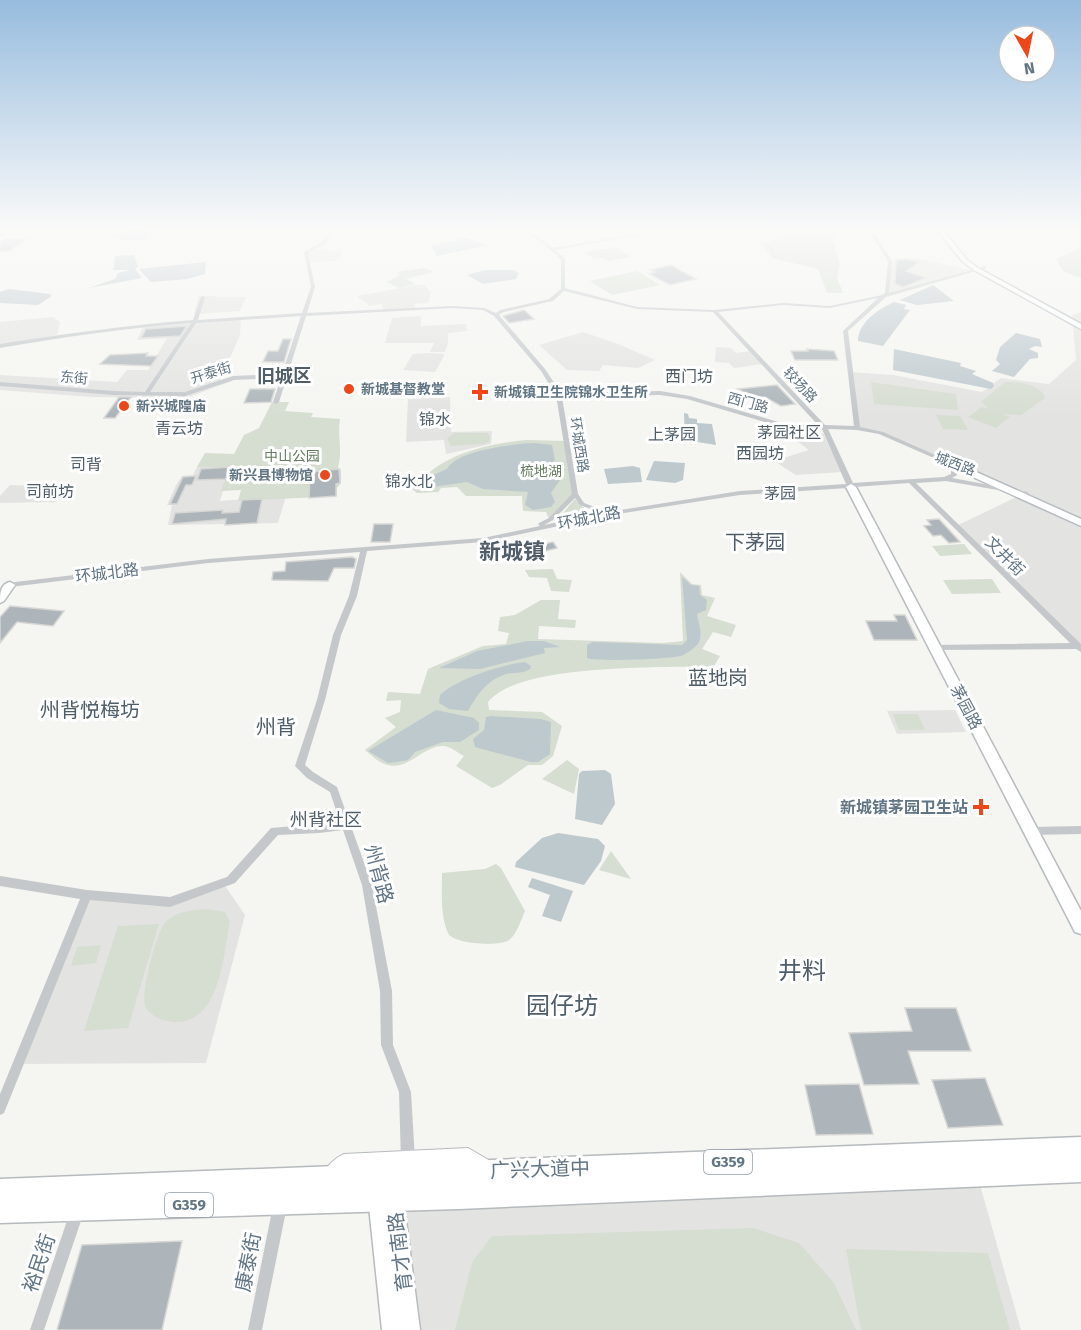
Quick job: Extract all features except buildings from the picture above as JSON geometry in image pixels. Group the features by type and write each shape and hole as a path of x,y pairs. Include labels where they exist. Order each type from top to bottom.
{"highway":[{"name":"广兴大道中","path":"0,1211 280,1203 389,1182 486,1172 1081,1149"},
{"name":"广兴大道中","path":"0,1191 332,1178 389,1182 1076,1171"}],"main road":[{"path":"1018,292 1081,327"},
{"path":"1029,292 1081,321"},
{"path":"945,461 1081,523"},
{"name":"城西路","path":"945,461 1081,516"},
{"name":"茅园路","path":"851,487 1081,927"},
{"path":"0,598 3,586"},
{"path":"332,1178 344,1165 389,1182"},
{"name":"育才南路","path":"389,1182 393,1330"},
{"name":"育才南路","path":"389,1182 409,1330"}],"street":[{"path":"276,402 312,292"},
{"path":"551,300 560,292"},
{"path":"572,292 637,308 714,311 783,304 830,307 897,292"},
{"path":"856,428 845,332 887,292"},
{"path":"0,346 100,329 195,321 453,307 508,309 580,295"},
{"path":"146,394 195,321 203,297"},
{"path":"484,309 496,315 508,309"},
{"name":"较场路","path":"714,311 825,429 851,487"},
{"name":"环城西路","path":"496,315 543,370 559,395 575,494 588,507 611,513"},
{"name":"开泰街","path":"146,394 184,394 233,378 283,376"},
{"name":"东街","path":"0,384 146,394"},
{"name":"西门路","path":"559,395 660,393 688,397 785,426 825,429"},
{"name":"城西路","path":"825,429 856,428 881,433 945,461"},
{"path":"945,461 954,470 954,475 946,479"},
{"name":"环城北路","path":"3,586 208,561 483,540 611,513 740,494 946,479 1026,493"},
{"name":"文井街","path":"911,482 1079,647"},
{"name":"环城西路","path":"526,531 551,519 575,494"},
{"name":"州背路","path":"364,550 353,596 337,635 321,700 300,766 334,790 367,885 386,991 387,1045 405,1092 389,1182"},
{"path":"935,648 1079,647"},
{"path":"0,881 87,895 170,902 231,880 274,831 306,827 330,829 345,825"},
{"path":"1031,831 1081,830"},
{"path":"0,1109 87,895"},
{"name":"康泰街","path":"255,1330 280,1203"},
{"name":"裕民街","path":"37,1330 78,1209"}],"shaded area":[{"path":"0,292 34,292 52,296 38,305 0,303"},
{"path":"378,292 431,292 428,303 414,304 415,309 383,311 382,304 370,306 357,296"},
{"path":"917,292 942,292 954,301 917,305 900,300"},
{"path":"199,296 246,297 240,311 194,314"},
{"path":"894,302 906,305 904,309 910,310 883,346 858,341 865,322 876,312"},
{"path":"1081,312 1081,646 956,526 1025,493 882,433 857,428 850,372 893,375 982,392 1001,378 1049,384 1076,360 1072,315"},
{"path":"421,316 421,326 466,324 467,331 448,333 445,352 430,352 434,343 385,343 392,318"},
{"path":"53,317 60,322 57,335 0,346 0,322"},
{"path":"241,318 240,335 220,381 229,379 232,381 186,398 92,397 0,390 0,375 117,382 127,370 148,370 167,338 137,340 144,325"},
{"path":"583,332 655,360 638,368 603,365 599,371 567,370 539,345"},
{"path":"1016,333 1040,339 1042,347 1035,346 1029,349 1038,353 1038,358 1030,359 1014,377 992,371 1000,364 996,360 1000,347"},
{"path":"716,347 731,348 736,353 750,351 762,364 734,368 729,363 715,362"},
{"path":"894,349 961,363 960,366 976,371 972,374 993,383 994,386 991,389 893,370"},
{"path":"413,354 445,354 435,372 403,370"},
{"path":"450,397 451,432 492,431 491,444 446,454 444,440 406,442 408,399"},
{"path":"684,413 688,414 689,418 697,419 697,423 712,424 716,445 685,440"},
{"path":"823,433 842,472 796,475 774,461 809,450 794,439"},
{"name":"梳地湖","path":"533,443 552,445 555,460 550,464 550,471 560,480 551,493 555,502 551,507 533,510 525,505 528,492 483,489 467,482 432,487 423,484 429,477 447,469 462,457 486,449"},
{"path":"654,461 685,463 683,480 675,483 646,480"},
{"path":"633,466 640,468 642,482 608,484 604,469"},
{"path":"197,467 230,467 220,501 286,496 278,523 168,525 172,505 167,505 176,485 182,476 193,475"},
{"path":"10,485 46,486 41,493 62,494 55,502 0,503 0,496"},
{"path":"682,577 691,585 699,586 700,595 707,600 706,610 697,614 701,636 694,648 681,656 674,657 618,660 587,658 587,645 593,642 682,645 687,640"},
{"path":"528,641 544,641 560,647 544,648 545,653 480,669 439,668 477,651"},
{"path":"525,662 531,666 530,669 506,674 493,680 479,694 468,711 449,709 439,703 440,695 468,678 492,669"},
{"path":"436,710 474,718 479,723 479,730 460,742 443,742 415,752 408,760 388,763 368,751"},
{"path":"955,710 966,732 897,734 887,711"},
{"path":"486,717 541,719 551,722 550,754 538,762 531,762 475,747 473,739 484,730"},
{"path":"605,770 611,774 615,804 602,825 575,819 579,774 582,771"},
{"path":"558,833 598,839 605,846 601,861 584,885 515,867 516,862 542,838"},
{"path":"532,878 573,891 561,922 542,916 550,895 528,887"},
{"path":"223,883 245,915 206,1063 19,1064 87,895 170,902"},
{"path":"977,1174 1021,1330 407,1330 395,1198"}],"green space":[{"path":"607,292 626,292 612,295"},
{"path":"871,382 956,394 958,410 874,404"},
{"path":"1005,382 1034,386 1043,393 1045,398 1021,415 1003,414 1010,417 996,428 968,417 982,407 989,409 981,402"},
{"name":"中山公园","path":"272,402 289,402 285,411 313,413 311,417 340,419 338,467 341,470 341,483 337,488 337,496 238,501 241,490 221,491 230,467 197,467 205,453 234,454 244,435 259,428"},
{"path":"936,415 960,416 968,430 943,429"},
{"path":"455,433 488,433 490,437 489,442 484,444 451,446 447,438"},
{"name":"梳地湖","path":"526,440 567,441 575,494 549,519 546,512 523,511 522,496 466,496 457,487 441,488 438,492 417,493 412,489 436,467 450,459 479,448"},
{"path":"575,499 585,509 601,514 553,525"},
{"path":"964,544 972,554 940,556 932,546"},
{"path":"553,569 557,579 572,580 569,592 551,591 547,578 529,577 525,570"},
{"path":"680,572 692,584 701,585 702,595 715,598 707,616 736,625 731,637 713,632 702,649 720,656 714,666 594,670 529,680 504,689 488,702 489,710 542,712 562,726 553,756 542,765 528,765 492,788 456,766 464,756 446,746 436,747 408,762 393,766 380,762 365,750 396,727 385,718 400,712 401,700 386,701 388,692 420,694 428,669 483,646 506,644 509,633 498,631 500,617 515,615 541,600 560,600 558,619 576,620 575,628 539,626 538,639 663,643 683,641"},
{"path":"992,579 1001,593 952,594 943,580"},
{"path":"893,714 918,714 925,730 899,730"},
{"path":"567,760 579,769 574,794 542,779"},
{"path":"611,851 631,879 599,870"},
{"path":"496,864 501,868 525,911 514,934 509,940 496,943 467,942 451,937 444,919 442,873 485,869"},
{"path":"206,909 225,912 230,922 222,968 211,1000 202,1012 190,1020 174,1022 158,1018 146,1008 144,1002 149,966 161,930 168,920 178,914"},
{"path":"159,924 128,1028 84,1031 118,926"},
{"path":"101,945 96,963 71,966 77,947"},
{"path":"753,1228 799,1243 834,1283 856,1330 455,1330 472,1262 492,1236"},
{"path":"846,1249 988,1253 1010,1330 861,1330"}],"place":[{"name":"新城基督教堂","path":"349,389"},
{"name":"新城镇卫生院锦水卫生所","path":"480,392"},
{"name":"新兴城隍庙","path":"124,406"},
{"name":"新兴县博物馆","path":"325,475"},
{"name":"新城镇茅园卫生站","path":"981,807"}],"district":[{"name":"旧城区","path":"284,376"},
{"name":"西门坊","path":"689,376"},
{"name":"锦水","path":"435,419"},
{"name":"青云坊","path":"179,428"},
{"name":"茅园社区","path":"789,432"},
{"name":"上茅园","path":"672,434"},
{"name":"西园坊","path":"760,453"},
{"name":"司背","path":"86,464"},
{"name":"锦水北","path":"409,481"},
{"name":"司前坊","path":"50,491"},
{"name":"茅园","path":"780,493"},
{"name":"下茅园","path":"755,542"},
{"name":"新城镇","path":"512,551"},
{"name":"蓝地岗","path":"718,678"},
{"name":"州背悦梅坊","path":"90,710"},
{"name":"州背","path":"276,727"},
{"name":"州背社区","path":"326,820"},
{"name":"井料","path":"802,971"},
{"name":"园仔坊","path":"562,1006"}]}
